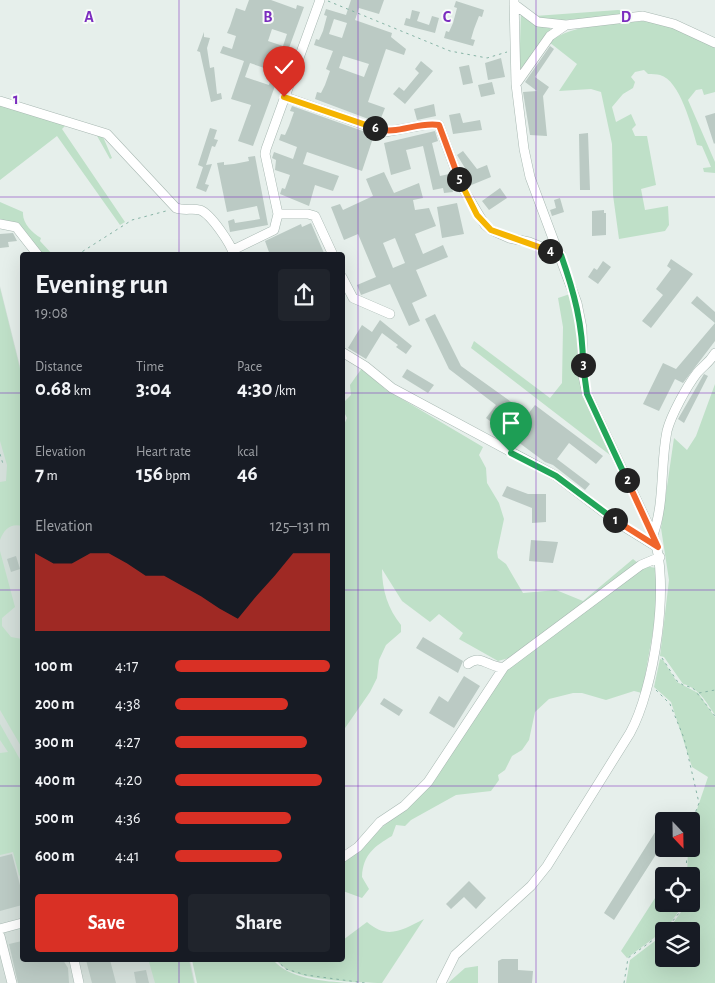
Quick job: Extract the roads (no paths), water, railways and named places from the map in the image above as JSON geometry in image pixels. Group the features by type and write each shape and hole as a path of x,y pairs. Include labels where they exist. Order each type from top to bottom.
{"street":[{"path":"236,252 274,230 278,214 265,154 320,0"},
{"path":"514,2 538,22 566,25 644,16 674,24 715,43"},
{"path":"441,983 455,955 531,886 547,866 636,722 649,682 662,592 658,547 587,394 580,316 561,255 526,161 516,84 514,2"},
{"path":"516,84 550,36 566,25"},
{"path":"284,97 385,132 424,125 439,125 461,186 485,225 491,230 509,238 528,242 561,255"},
{"path":"0,101 108,134 176,208 200,210 207,214 233,252"},
{"path":"278,214 308,214 315,216 332,252"},
{"path":"0,224 16,227 36,252"},
{"path":"345,283 353,298 390,314"},
{"path":"653,535 658,520 668,430 675,412 698,371 709,364 715,353"},
{"path":"345,354 365,366 392,388 556,476 618,523 658,547"},
{"path":"345,856 358,847 380,822 404,806 428,782 504,667 641,565 660,557"},
{"path":"468,664 474,659 480,659 493,666 504,667"},
{"path":"0,929 20,923"},
{"path":"0,936 12,983"},
{"path":"74,962 79,983"}]}
